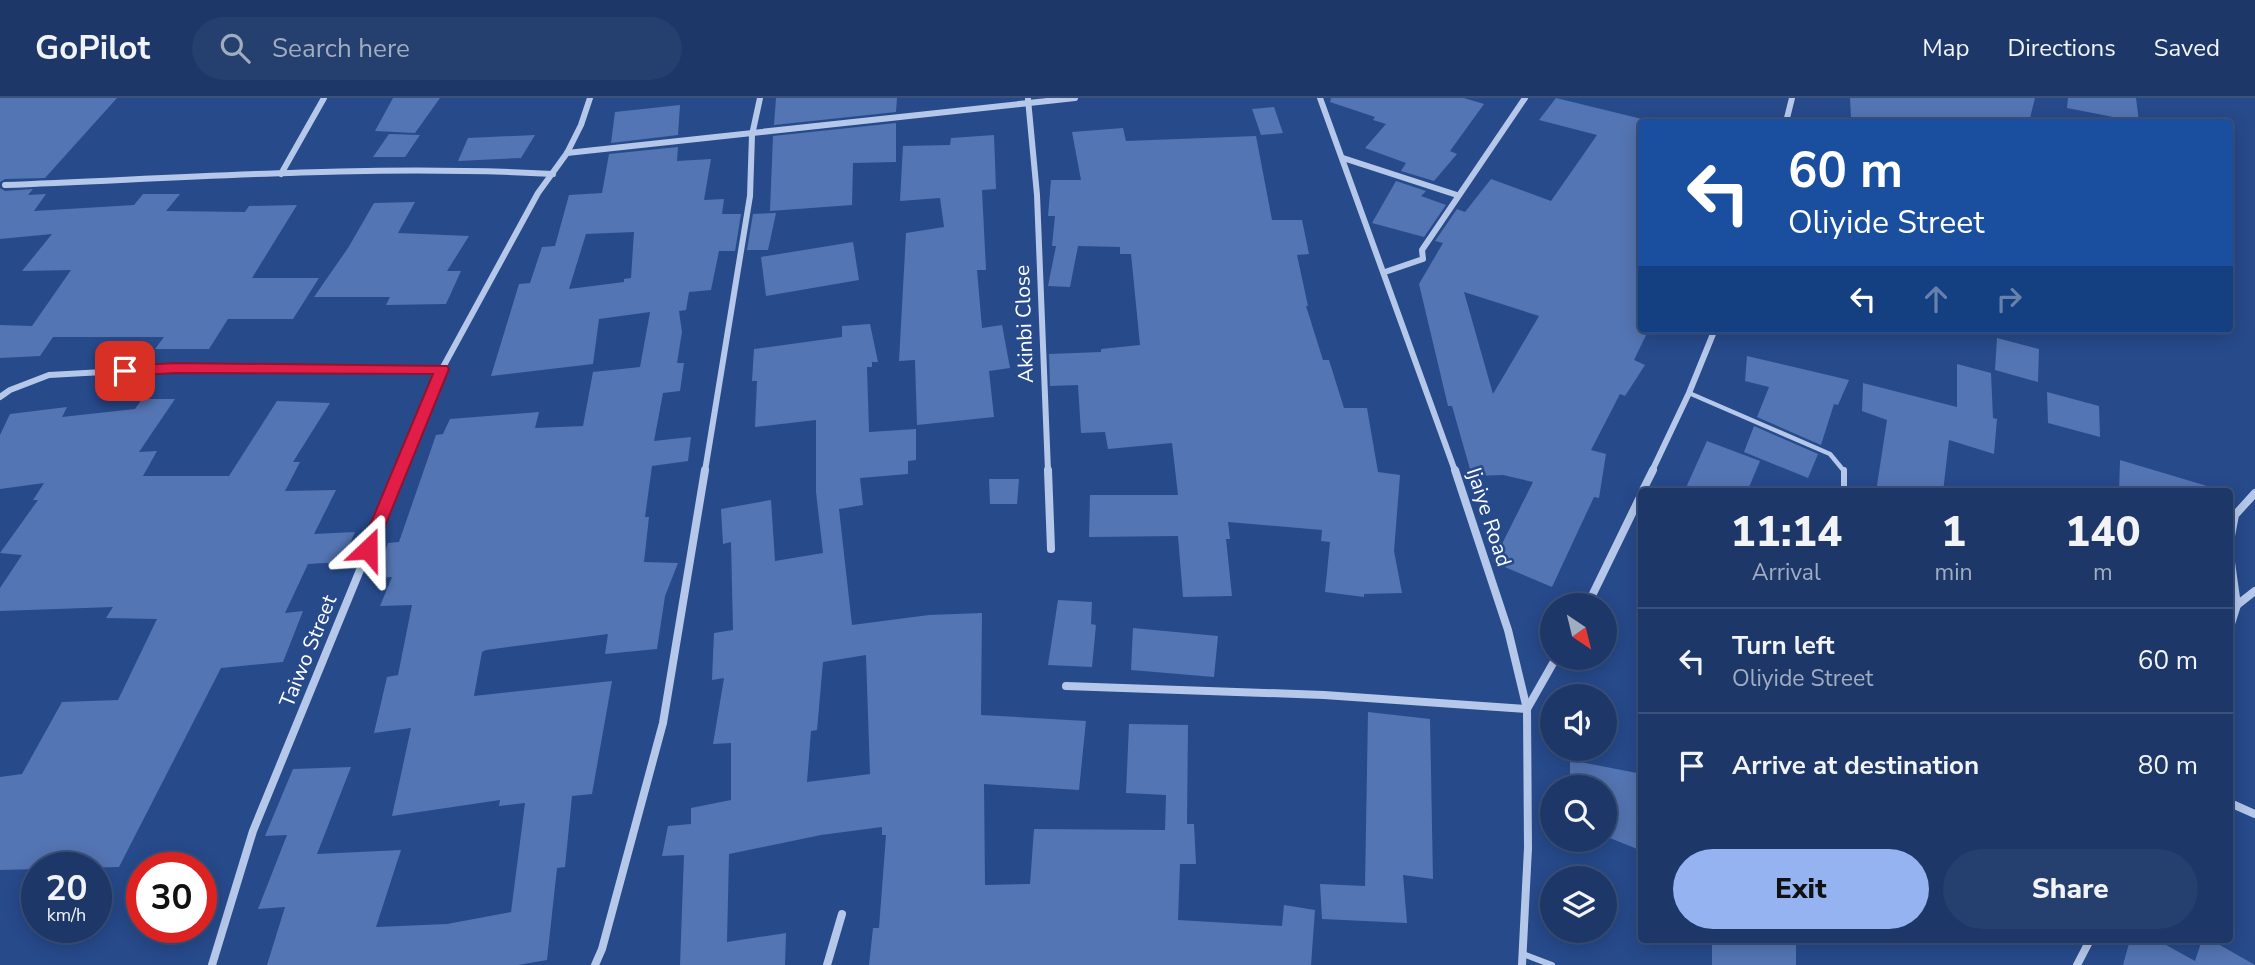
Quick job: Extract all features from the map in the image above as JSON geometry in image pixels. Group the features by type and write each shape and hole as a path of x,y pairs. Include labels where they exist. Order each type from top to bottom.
{"street":[{"path":"281,174 324,98"},
{"name":"Taiwo Street","path":"212,965 253,831 442,369 538,193 566,153 590,98"},
{"path":"595,965 602,949 663,723 750,196 752,135 760,98"},
{"path":"566,153 752,135 1028,100 1075,98"},
{"name":"Ijaiye Road","path":"1320,98 1385,272 1508,629 1527,709 1528,848 1522,965"},
{"path":"1385,272 1423,259 1422,250 1525,98"},
{"path":"1787,119 1792,98"},
{"name":"Akinbi Close","path":"1028,100 1037,195 1051,549"},
{"path":"1343,158 1457,195"},
{"path":"5,185 281,174 500,171 553,174"},
{"path":"1644,488 1689,393 1713,333"},
{"path":"0,397 10,390 50,375 176,368 442,369"},
{"path":"2233,525 2235,515 2255,493"},
{"path":"1593,593 1638,500"},
{"path":"2233,576 2237,605 2233,618"},
{"path":"2237,605 2255,591"},
{"path":"1066,686 1324,695 1527,709 1549,670"},
{"path":"2233,804 2255,814"},
{"path":"827,965 842,914"},
{"path":"2077,965 2088,943"}],"lane":[{"path":"1689,393 1830,454 1843,464 1847,477 1845,488"},
{"path":"1521,953 1552,965"}],"building":[{"path":"0,98 117,98 45,178 5,179 0,182"},
{"path":"393,98 440,98 415,133 375,131"},
{"path":"776,98 897,98 896,112 774,125"},
{"path":"1331,98 1464,98 1484,104 1450,151 1457,154 1434,181 1401,171 1406,163 1365,148 1386,124 1373,120 1375,117 1330,102"},
{"path":"1556,98 1642,119 1638,119 1638,333 1647,333 1634,360 1645,365 1625,396 1620,394 1591,450 1606,454 1599,498 1594,497 1552,587 1493,562 1533,482 1503,475 1472,476 1452,406 1448,406 1419,284 1443,243 1435,241 1457,209 1465,212 1491,179 1551,201 1597,135 1539,120","holes":["1464,292 1539,316 1493,394"]},
{"path":"1850,98 2035,98 2030,119 1851,118"},
{"path":"2068,98 2136,98 2139,119 2124,119 2067,108"},
{"path":"680,105 678,135 611,143 615,112"},
{"path":"1274,107 1283,133 1261,135 1252,109"},
{"path":"896,123 896,162 853,163 852,205 770,211 773,136"},
{"path":"1123,128 1126,141 1256,136 1272,220 1302,220 1309,254 1297,255 1306,306 1323,360 1329,360 1344,408 1367,408 1378,472 1400,475 1394,551 1402,593 1364,594 1364,597 1325,592 1330,542 1321,541 1322,530 1228,522 1230,539 1226,539 1232,596 1183,597 1178,536 1089,537 1090,495 1178,495 1172,443 1108,449 1105,432 1081,433 1078,385 1050,386 1049,354 1101,352 1101,349 1140,345 1131,254 1120,254 1120,247 1078,246 1070,287 1048,286 1056,246 1052,246 1055,216 1048,216 1051,180 1081,180 1072,132"},
{"path":"389,134 420,135 405,157 373,157"},
{"path":"535,135 521,158 458,161 468,138"},
{"path":"994,135 996,189 982,190 986,270 977,270 982,328 1002,325 1010,368 989,371 994,417 917,425 915,360 899,361 906,233 944,227 940,198 900,201 903,146 950,145 951,138"},
{"path":"678,147 677,161 711,159 704,200 724,199 722,214 741,214 735,251 719,251 711,290 689,292 686,310 679,311 682,332 677,363 684,363 680,391 663,393 654,441 691,437 688,461 652,466 645,517 649,517 644,562 678,563 665,596 657,649 605,654 608,634 482,652 474,696 612,681 592,794 572,796 565,867 557,868 547,960 518,965 267,965 285,907 258,909 287,835 265,836 293,769 351,767 317,854 401,850 376,927 447,924 511,912 525,803 499,806 500,800 392,816 411,728 374,733 387,677 398,675 412,605 380,606 392,577 376,578 388,543 399,542 436,435 443,434 450,419 539,412 535,428 583,426 593,372 640,367 650,312 599,319 593,364 491,376 519,284 530,283 542,247 555,246 569,195 602,193 609,154","holes":["634,232 631,278 624,279 624,282 569,289 586,234"]},
{"path":"1396,181 1426,191 1421,196 1446,205 1424,237 1372,223"},
{"path":"0,188 5,191 33,189 28,195 46,194 34,211 134,205 143,194 180,194 166,211 245,212 249,206 297,205 252,278 319,278 293,319 228,319 209,349 155,349 164,337 53,337 40,356 0,358 0,325 32,326 71,270 22,271 52,234 0,239"},
{"path":"415,202 398,233 469,236 447,271 461,271 446,304 386,305 390,297 314,297 348,248 374,203"},
{"path":"776,213 768,250 747,250 753,214"},
{"path":"853,242 859,280 766,296 761,257"},
{"path":"870,324 878,362 872,362 872,367 867,367 869,432 916,429 916,460 908,461 908,474 860,478 863,505 839,509 852,625 929,615 982,613 981,715 1086,721 1079,790 984,784 985,885 1030,884 1034,829 1165,830 1166,795 1126,793 1129,724 1188,725 1187,824 1194,824 1196,864 1180,864 1178,920 1282,926 1284,905 1315,910 1311,965 869,965 873,928 879,928 886,835 882,835 882,827 821,835 729,854 727,942 786,933 785,965 680,965 684,855 662,856 668,826 691,824 691,808 731,800 731,743 713,744 724,678 712,680 714,633 733,630 731,542 723,544 721,509 771,500 775,561 823,553 816,492 816,420 755,427 757,381 752,381 754,349 842,337 842,326","holes":["866,655 870,774 807,782 811,731 817,730 823,662"]},
{"path":"1997,338 2039,349 2038,382 1995,370"},
{"path":"1747,356 1849,380 1838,405 1834,404 1821,445 1757,417 1769,387 1745,381"},
{"path":"1957,364 1991,373 1993,418 1997,419 1994,454 1949,440 1943,488 1877,488 1887,420 1862,411 1863,383 1957,407"},
{"path":"2047,392 2099,406 2100,437 2048,423"},
{"path":"142,399 175,399 139,452 157,451 143,476 229,476 277,401 330,403 293,462 300,462 285,491 336,490 314,534 355,532 342,562 308,564 285,613 303,611 283,662 221,668 119,867 112,867 112,852 21,852 21,869 0,870 0,777 22,774 62,702 118,700 157,619 106,618 113,607 0,611 0,588 22,555 0,553 38,500 33,500 44,483 0,489 0,435 10,414 67,407 62,417 135,409"},
{"path":"1754,426 1818,454 1808,478 1744,452"},
{"path":"1707,441 1760,461 1749,488 1686,488"},
{"path":"2120,460 2207,486 2207,488 2119,488"},
{"path":"989,479 1019,479 1017,504 990,504"},
{"path":"1058,600 1092,602 1091,624 1096,625 1092,667 1048,665"},
{"path":"1133,628 1218,636 1214,677 1131,670"},
{"path":"1368,712 1430,719 1433,879 1403,875 1407,923 1322,919 1320,884 1365,886"},
{"path":"1570,761 1638,773 1638,849 1617,841 1617,775 1570,775"},
{"path":"1712,943 1796,943 1796,965 1712,965"},
{"path":"2129,943 2162,943 2195,961 2201,943 2216,943 2255,965 2123,965"}],"route":[{"path":"125,371 176,368 442,369 368,549"}]}
